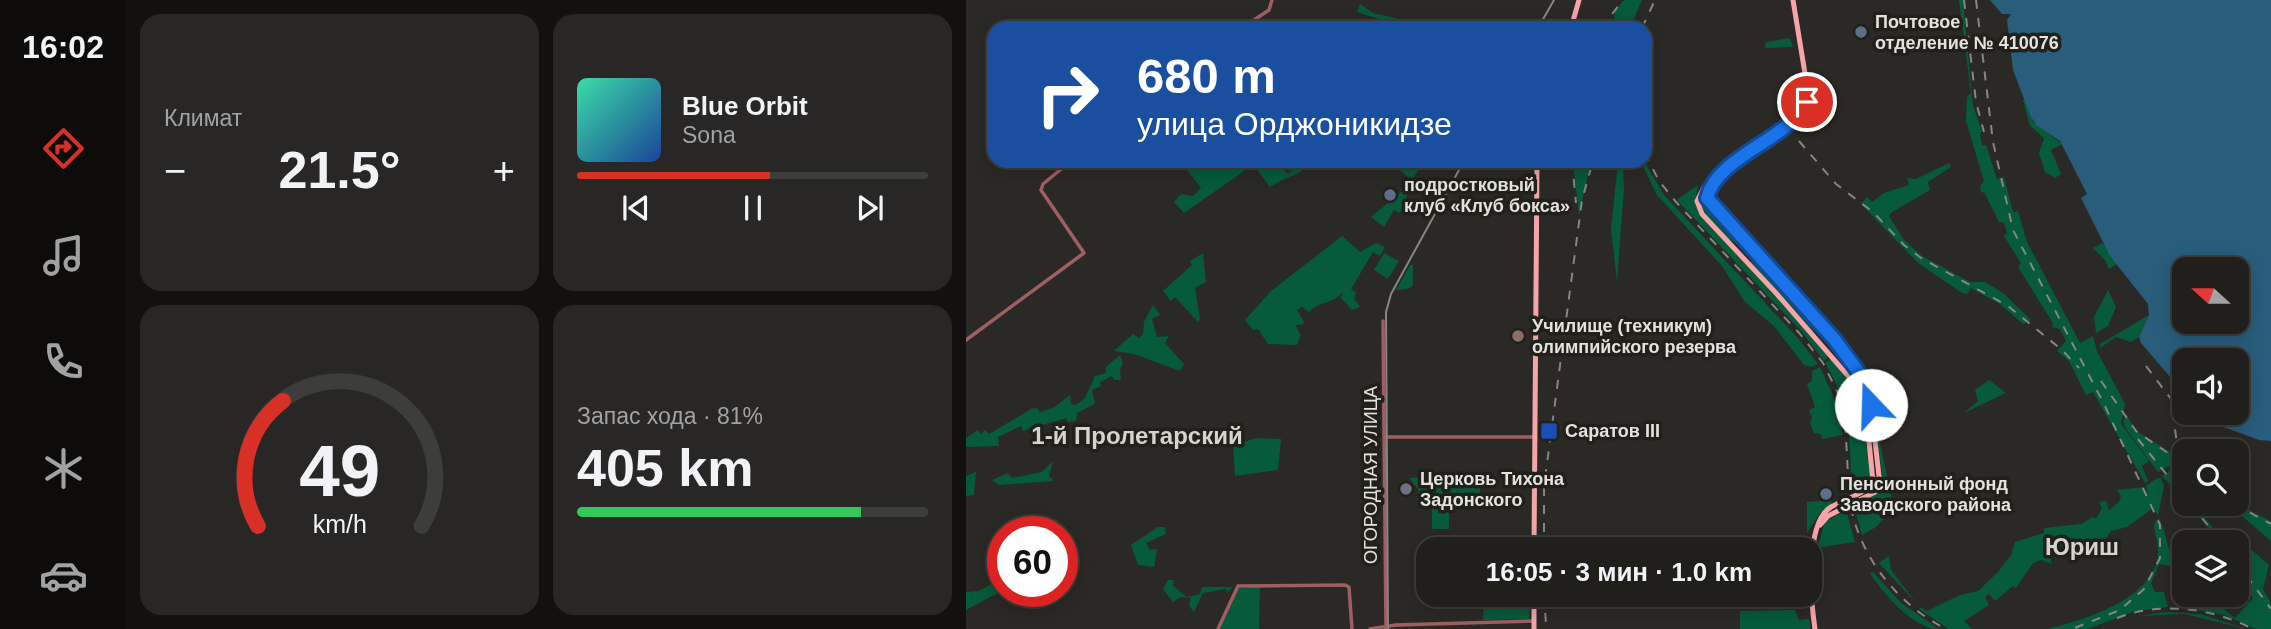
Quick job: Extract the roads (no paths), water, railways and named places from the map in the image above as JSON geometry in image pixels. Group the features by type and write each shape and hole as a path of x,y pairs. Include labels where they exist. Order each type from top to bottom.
{"main road":[{"path":"1573,21 1579,0"},
{"path":"1793,0 1808,99 1801,111 1704,187 1697,198 1702,214 1850,377 1869,411"},
{"path":"1534,537 1537,168"},
{"path":"1707,198 1716,180"},
{"path":"1697,198 1702,195 1707,198 1799,296 1847,354 1863,380 1881,478 1879,488 1828,516 1815,535 1811,593 1815,629"},
{"path":"1534,607 1534,629"}],"street":[{"path":"1252,21 1269,10 1272,0"},
{"path":"966,340 1084,253 1041,187 1063,168"},
{"name":"ОГОРОДНАЯ УЛИЦА","path":"1383,321 1386,628"},
{"path":"1384,437 1535,437"},
{"path":"1218,629 1238,586 1349,587 1352,629"},
{"path":"1370,629 1534,621"}],"water":[{"path":"1990,0 2271,0 2271,441 2259,440 2218,425 2249,425 2249,348 2172,348 2172,379 2141,343 2139,337 2149,315 2148,304 2110,256 2081,198 2087,194 2060,141 2036,125 2031,117 2013,70 2007,20 2011,14 2002,14"}],"tram line":[{"path":"1542,21 1554,0"},
{"path":"1388,629 1386,312 1391,294 1460,168"}],"railway":[{"path":"1606,21 1623,0"},
{"path":"1645,21 1655,0"},
{"path":"1964,0 1976,102 1984,132"},
{"path":"1976,0 1993,142 2013,230 2104,404 2160,525 2160,558 2144,589 2120,610 2072,629"},
{"path":"1799,141 1836,184 1873,212 1904,245 1921,258 2008,306 2062,350 2079,368"},
{"path":"1652,167 1659,181 1676,202 1800,334 1823,363 1837,391 1845,418 1849,495"},
{"path":"1573,168 1576,203"},
{"path":"1544,537 1544,486 1582,200 1591,168"},
{"path":"2146,366 2171,399 2176,439"},
{"path":"2101,381 2136,431 2172,456"},
{"path":"2138,439 2172,481"},
{"path":"1851,507 1863,545 1885,578 1913,607 1946,629"},
{"path":"2249,512 2271,524"},
{"path":"2200,516 2212,530"},
{"path":"2249,579 2271,609"},
{"path":"1545,607 1546,624"},
{"path":"2117,618 2151,610 2186,609 2221,616 2253,629"}],"place":[{"name":"Почтовое отделение № 410076","path":"1861,32"},
{"name":"подростковый клуб «Клуб бокса»","path":"1390,195"},
{"name":"Училище (техникум) олимпийского резерва","path":"1518,336"},
{"name":"Саратов III","path":"1549,431"},
{"name":"Церковь Тихона Задонского","path":"1406,489"},
{"name":"Пенсионный фонд Заводского района","path":"1826,494"}],"district":[{"name":"1-й Пролетарский","path":"1137,436"},
{"name":"Юриш","path":"2082,547"}]}
